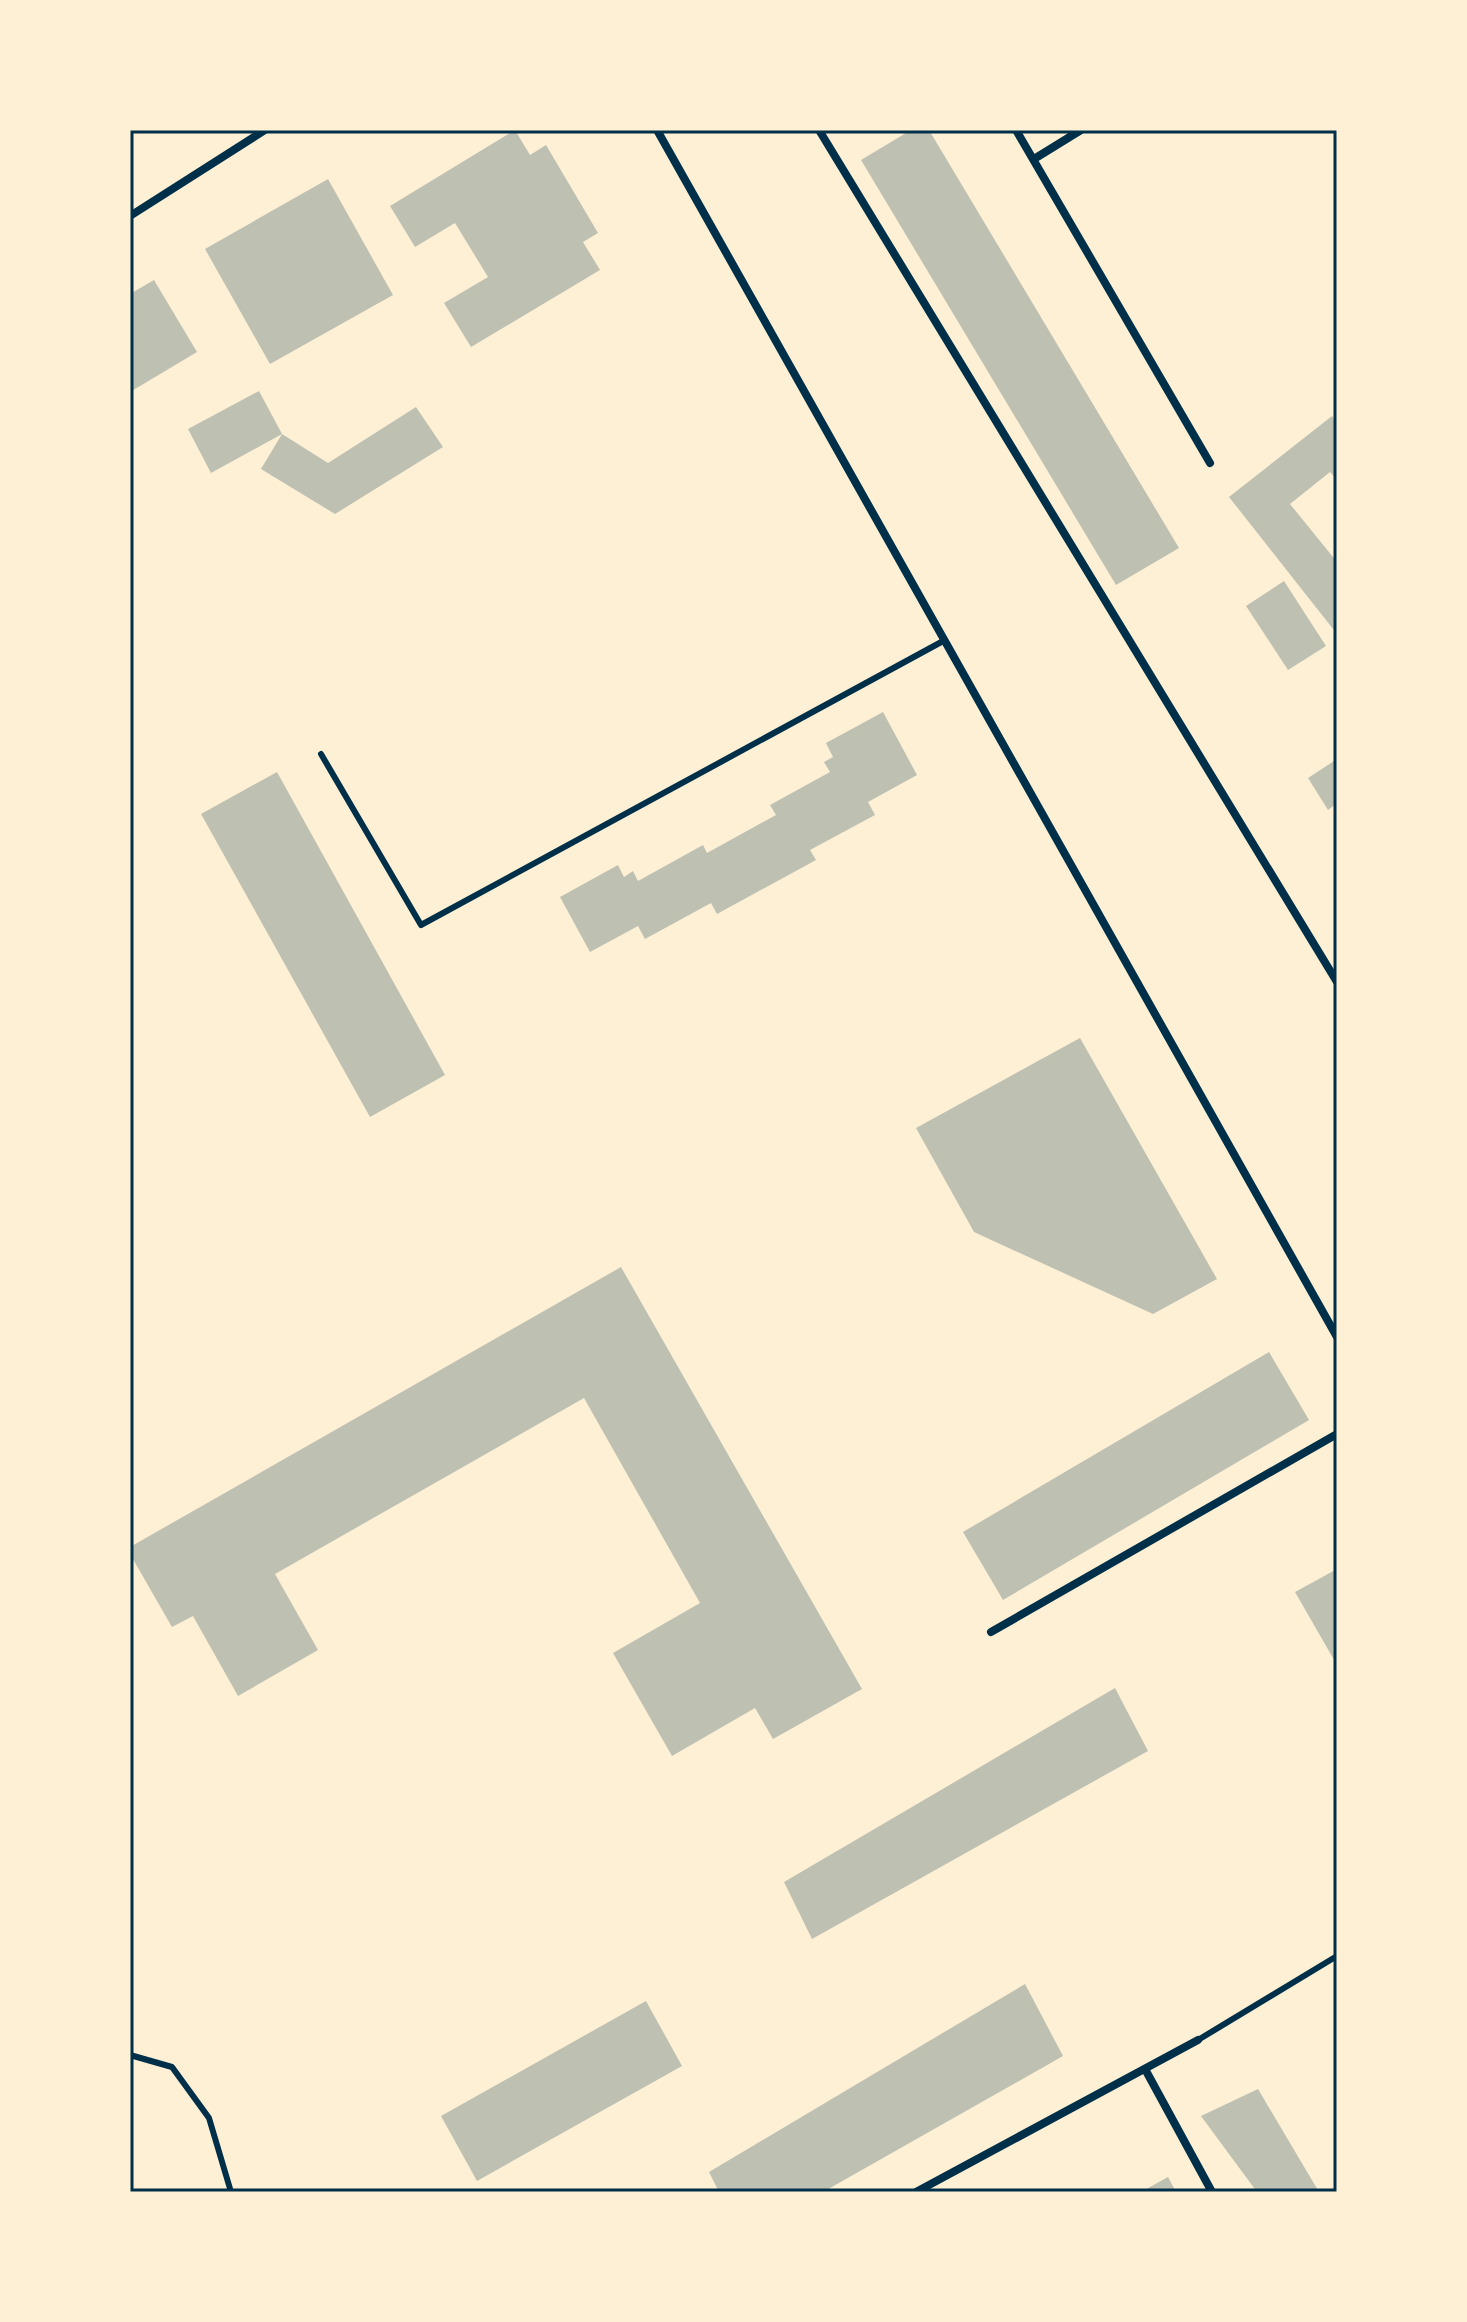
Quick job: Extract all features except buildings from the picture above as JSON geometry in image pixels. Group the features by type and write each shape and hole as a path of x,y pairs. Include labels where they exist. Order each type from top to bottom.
{"street":[{"path":"130,216 265,130"},
{"path":"657,130 1337,1337"},
{"path":"819,130 1337,982"},
{"path":"1016,130 1210,463"},
{"path":"1034,159 1081,130"},
{"path":"991,1632 1337,1434"},
{"path":"916,2192 1198,2040"},
{"path":"1145,2069 1212,2192"}],"lane":[{"path":"321,754 421,925 945,640"},
{"path":"1198,2040 1337,1956"},
{"path":"130,2055 172,2067 209,2118 231,2192"}]}
